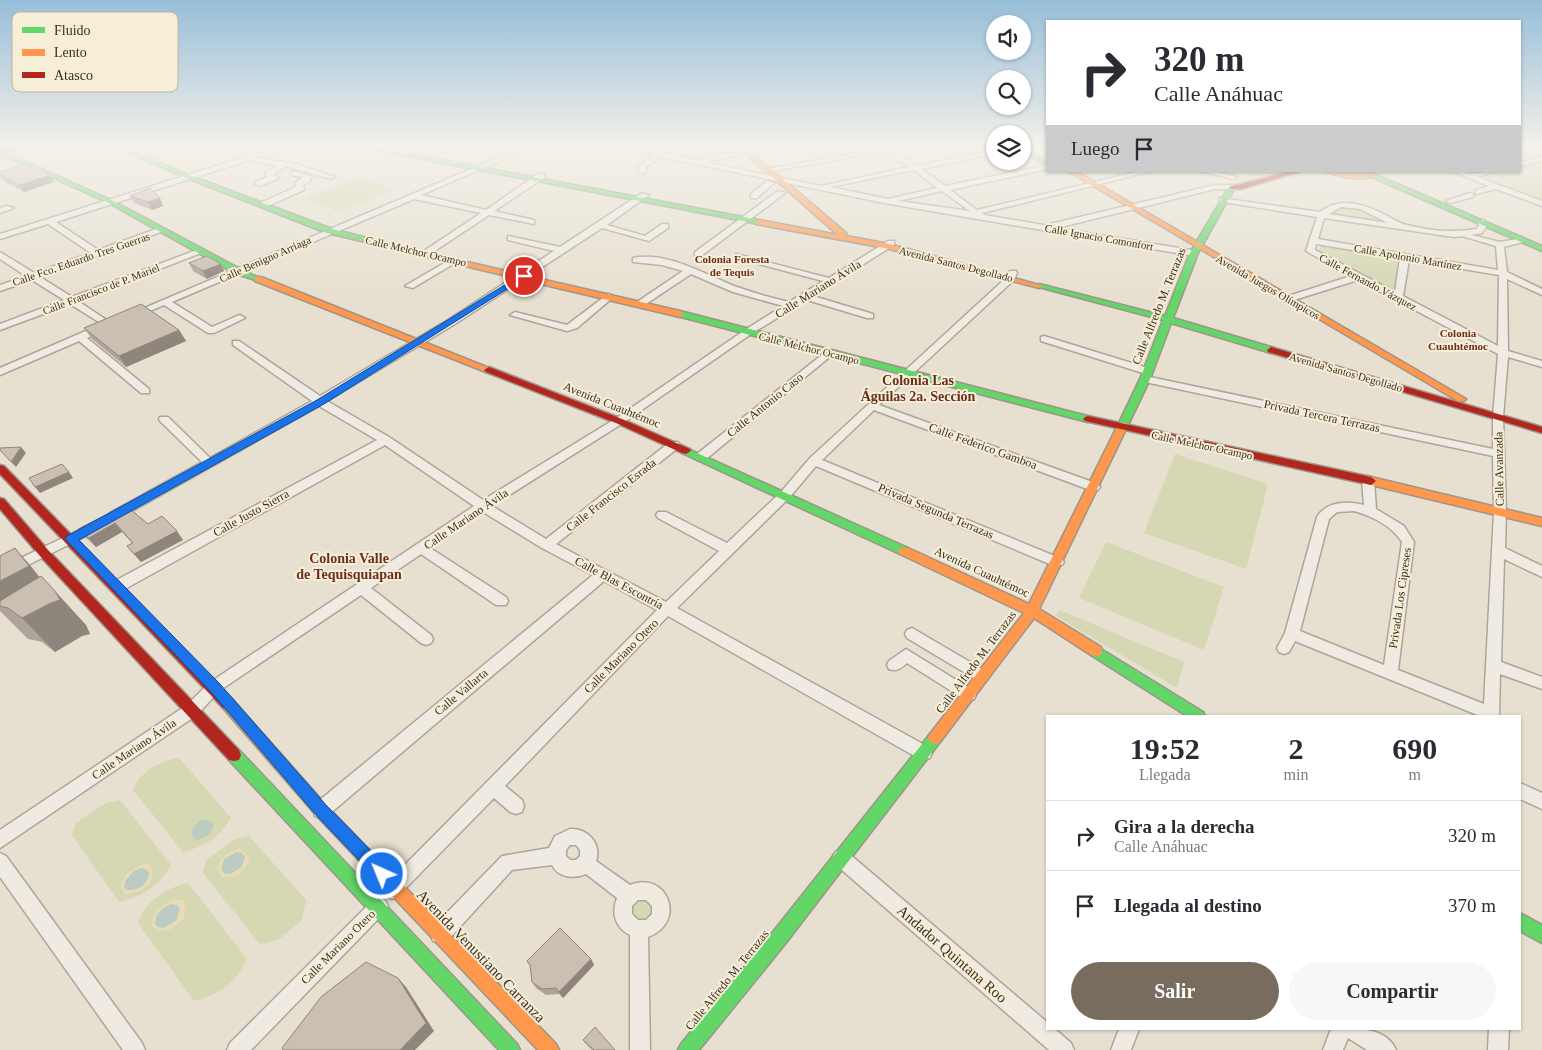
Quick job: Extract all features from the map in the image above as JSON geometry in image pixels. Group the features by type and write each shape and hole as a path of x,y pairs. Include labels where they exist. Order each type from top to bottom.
{"street":[{"name":"Avenida Cuauhtémoc","path":"96,195 237,271 618,421 785,495 1032,611 1196,715"},
{"path":"0,237 133,195"},
{"name":"Calle Melchor Ocampo","path":"239,195 330,230 640,304 1121,427 1368,480 1542,522"},
{"path":"264,204 285,195"},
{"path":"427,253 512,195"},
{"name":"Avenida Santos Degollado","path":"633,195 889,244 1169,317 1498,414 1542,425"},
{"path":"698,254 747,216 778,195"},
{"path":"783,195 819,230"},
{"path":"792,195 842,234"},
{"name":"Calle Ignacio Comonfort","path":"854,195 972,214 985,219 1196,250"},
{"path":"884,201 915,195"},
{"path":"947,195 972,214 1052,195"},
{"name":"Avenida Juegos Olímpicos","path":"1106,195 1398,369 1417,390"},
{"path":"1048,228 1182,195"},
{"name":"Calle Alfredo M. Terrazas","path":"687,1050 779,938 1032,611 1094,487 1146,375 1196,250 1226,195"},
{"path":"1426,195 1542,249"},
{"path":"1435,195 1542,240"},
{"path":"1450,201 1470,195"},
{"path":"1520,195 1542,204"},
{"path":"413,196 531,222"},
{"name":"Calle Benigno Arriaga","path":"0,372 413,196"},
{"path":"0,574 71,539 321,402 419,343 643,197"},
{"path":"1223,200 1321,216 1464,235 1500,245 1523,240"},
{"path":"1321,216 1325,212 1338,207 1355,204 1404,228"},
{"path":"0,211 10,208"},
{"name":"Calle Fernando Vázquez","path":"1321,216 1310,251 1398,300 1503,353 1542,364"},
{"path":"49,221 97,253"},
{"path":"1464,235 1479,231 1484,226 1481,222"},
{"path":"600,225 646,239 665,226"},
{"name":"Calle Fco. Eduardo Tres Guerras","path":"0,288 162,230"},
{"path":"511,238 561,250"},
{"name":"Calle Apolonio Martínez","path":"1314,241 1502,273 1542,292"},
{"name":"Calle Mariano Ávila","path":"0,840 192,710 214,687 482,506 618,421 748,332 808,297 889,244"},
{"name":"Calle Avanzada","path":"1491,715 1500,512 1498,414 1503,353 1500,245"},
{"name":"Avenida Juegos Olímpicos","path":"1196,250 1288,299 1467,402"},
{"name":"Calle Francisco de P. Mariel","path":"0,327 202,252"},
{"path":"0,255 70,301 117,322"},
{"path":"739,256 832,280"},
{"path":"1398,300 1405,257"},
{"path":"636,260 652,259 690,271 735,290 792,306"},
{"path":"410,286 456,260"},
{"path":"640,304 690,271"},
{"name":"Calle Mariano Otero","path":"238,1050 378,907 394,887 492,786 667,609 785,495 814,461 1012,276"},
{"path":"1288,299 1358,277"},
{"path":"515,315 567,328 574,326 608,297"},
{"path":"808,297 870,316"},
{"path":"166,302 212,331 240,318"},
{"path":"80,337 146,391"},
{"name":"Privada Tercera Terrazas","path":"1044,339 1146,375 1499,454"},
{"name":"Calle Blas Escontría","path":"236,343 321,402 385,440 482,506 602,575 667,609 924,753"},
{"name":"Calle Antonio Caso","path":"701,457 828,353"},
{"name":"Avenida Santos Degollado","path":"1417,390 1467,402 1542,430"},
{"name":"Calle Federico Gamboa","path":"872,406 1094,487"},
{"path":"164,420 210,463"},
{"name":"Calle Justo Sierra","path":"118,586 385,440"},
{"name":"Calle Francisco Esrada","path":"548,544 674,446"},
{"name":"Privada Segunda Terrazas","path":"814,461 1057,562"},
{"name":"Avenida Venustiano Carranza","path":"0,468 118,586 214,687 321,810 550,1050"},
{"path":"1368,480 1370,511"},
{"path":"0,502 44,553 511,1050"},
{"name":"Privada Los Cipreses","path":"1284,648 1292,634 1323,517 1334,508 1354,507 1370,511 1400,528 1408,542 1390,674"},
{"path":"662,515 729,550"},
{"path":"422,548 501,601"},
{"path":"1498,550 1542,572"},
{"name":"Calle Vallarta","path":"321,810 602,575"},
{"path":"362,588 426,639"},
{"path":"912,634 982,676"},
{"path":"1292,634 1491,715"},
{"path":"894,665 906,655 968,695"},
{"path":"1494,666 1542,683"},
{"path":"492,786 516,806"},
{"path":"1521,791 1542,801"},
{"path":"580,837 588,843 590,848 590,853 585,863 569,870 560,865 556,856 564,841 580,837"},
{"path":"440,934 508,862 556,856"},
{"name":"Andador Quintana Roo","path":"841,858 1064,1050"},
{"path":"0,862 135,1050"},
{"path":"585,863 630,896"},
{"path":"642,890 658,897 661,909 656,922 645,929 639,930 627,925 622,914 626,901 630,896 642,890"},
{"path":"1521,922 1542,935"},
{"path":"639,930 640,1050"},
{"path":"1121,1050 1129,1030"},
{"path":"1333,1050 1340,1030"},
{"path":"1353,1030 1386,1050"},
{"path":"1498,1030 1498,1050"}],"green space":[{"path":"314,195 382,195 339,212 307,198"},
{"path":"1525,195 1542,195 1542,202"},
{"path":"1355,206 1387,221 1384,224 1324,215 1341,208"},
{"path":"1322,245 1398,259 1394,293 1317,252"},
{"path":"1175,454 1268,484 1246,569 1144,533"},
{"path":"1106,542 1224,587 1204,650 1079,598"},
{"path":"1059,610 1184,662 1177,688 1056,616"},
{"path":"179,758 231,818 217,836 205,844 183,852 133,790 140,778 151,768"},
{"path":"120,800 171,865 161,879 149,890 119,902 72,835 76,823 106,803"},
{"path":"249,836 306,900 302,920 278,940 260,944 203,873 206,860 235,839"},
{"path":"188,883 247,959 237,975 226,986 212,995 194,1001 138,923 145,908 157,897 172,888"},
{"path":"643,894 656,910 647,922 633,922 628,905"}],"sand":[{"path":"238,849 243,850 250,861 238,875 223,878 218,871 220,863 227,855"},
{"path":"142,864 149,864 152,870 150,881 137,892 124,894 121,884 126,875"},
{"path":"173,900 182,900 185,905 184,918 169,930 156,929 152,925 156,912 161,906"}],"shaded area":[{"path":"205,819 214,823 211,833 199,840 194,839 191,831 199,821"},
{"path":"236,852 242,853 245,856 242,867 230,874 225,874 221,870 224,859"},
{"path":"141,868 149,872 147,880 139,888 127,890 124,887 125,881 134,871"},
{"path":"171,904 177,905 180,908 177,920 164,928 158,927 155,924 155,920 158,914 162,909"}],"building":[{"path":"157,195 160,198 148,202 130,196"},
{"path":"207,256 221,264 203,271 189,263"},
{"path":"141,304 179,330 119,356 84,328"},
{"path":"21,447 11,462 0,450 0,448"},
{"path":"62,464 69,472 35,487 29,478"},
{"path":"125,505 148,524 162,516 177,531 134,554 127,546 133,543 115,523 89,538 78,529"},
{"path":"15,548 29,566 0,581 0,556"},
{"path":"41,576 55,591 60,600 22,618 8,608 0,606 0,601"},
{"path":"560,928 591,959 559,992 556,988 542,989 532,982 530,965 527,961"},
{"path":"366,962 398,978 426,1023 400,1050 283,1050 282,1048 321,997"},
{"path":"595,1027 615,1050 594,1050 583,1040"}],"traffic: fast":[{"path":"95,195 237,271 258,279"},
{"path":"236,195 330,231 409,250"},
{"path":"617,195 759,222"},
{"path":"1123,425 1145,379 1194,253 1227,195"},
{"path":"1417,195 1542,249"},
{"path":"1039,286 1168,319 1271,350"},
{"path":"680,314 1088,419"},
{"path":"686,451 904,551"},
{"path":"1096,651 1196,715"},
{"path":"687,1050 779,938 935,738"},
{"path":"234,755 511,1050"},
{"path":"1521,922 1542,935"}],"traffic: slow":[{"path":"797,195 843,235"},
{"path":"1112,195 1461,399"},
{"path":"759,222 886,246 1039,286"},
{"path":"409,250 680,314"},
{"path":"258,279 489,370"},
{"path":"935,738 1032,611 1123,425"},
{"path":"1371,481 1542,522"},
{"path":"904,551 1032,611 1096,651"},
{"path":"228,704 321,810 550,1050"}],"traffic: jam":[{"path":"1271,350 1542,430"},
{"path":"489,370 619,421 686,451"},
{"path":"1088,419 1371,481"},
{"path":"0,468 228,704"},
{"path":"0,502 44,553 234,755"}],"district":[{"name":"Colonia Foresta de Tequis","path":"732,265"},
{"name":"Colonia Cuauhtémoc","path":"1458,339"},
{"name":"Colonia Las Águilas 2a. Sección","path":"918,388"},
{"name":"Colonia Valle de Tequisquiapan","path":"349,566"}],"route":[{"path":"382,874 321,810 214,687 71,539 321,402 419,343 524,276"}]}
